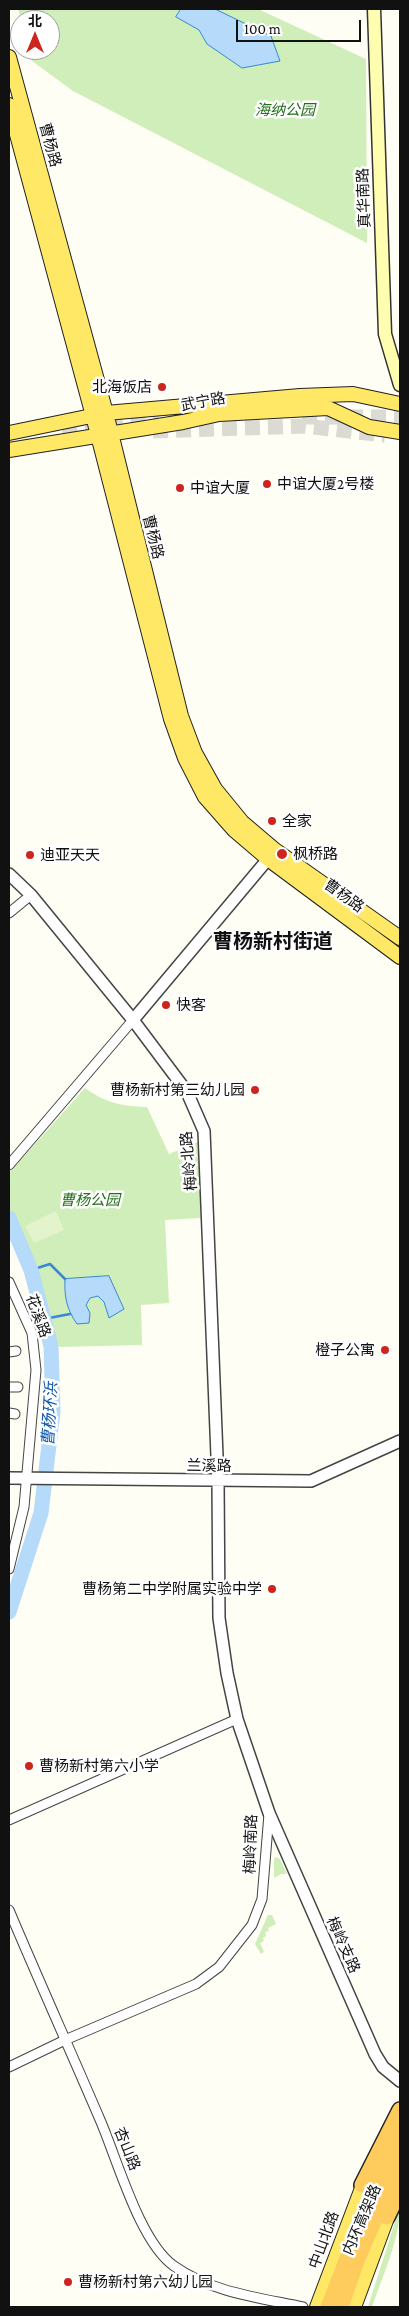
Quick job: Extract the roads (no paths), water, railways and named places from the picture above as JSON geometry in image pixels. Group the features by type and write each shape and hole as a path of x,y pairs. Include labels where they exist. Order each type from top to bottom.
{"highway":[{"path":"362,2185 399,2116"},
{"name":"内环高架路","path":"328,2307 374,2189 400,2135"},
{"name":"内环高架路","path":"341,2307 364,2244 400,2162"},
{"path":"387,2217 400,2190"}],"main road":[{"name":"真华南路","path":"374,9 386,334 400,384"},
{"name":"曹杨路","path":"9,57 99,415 96,434 171,719 185,758 205,796 234,830 400,938"},
{"name":"曹杨路","path":"9,105 99,415 111,433 181,716 194,753 215,789 272,855 400,957"},
{"name":"武宁路","path":"9,433 99,415 300,396 353,394 400,404"},
{"name":"武宁路","path":"9,450 219,414 328,408 370,427 400,432"},
{"name":"中山北路","path":"317,2307 362,2185 400,2099"},
{"path":"354,2307 400,2186"}],"street":[{"path":"9,1165 272,855"},
{"name":"梅岭北路","path":"9,874 31,895 133,1020 187,1092 204,1131 218,1481"},
{"path":"9,913 31,895"},
{"name":"花溪路","path":"9,1282 27,1320 35,1350 36,1394 32,1479 9,1569"},
{"name":"兰溪路","path":"9,1478 311,1481 400,1441"},
{"name":"梅岭南路","path":"9,2067 65,2040 196,1984 219,1967 252,1925 262,1899 269,1813 237,1720 221,1644 219,1618 218,1481"},
{"path":"9,1820 237,1720"},
{"name":"梅岭支路","path":"269,1813 375,2054 383,2067 400,2081"},
{"name":"杏山路","path":"9,1910 146,2234 158,2252 192,2278 303,2307"}],"water":[{"path":"181,9 215,9 271,36 280,61 242,68 207,44 199,30 176,17"},
{"path":"109,1276 124,1309 109,1318 104,1302 98,1296 90,1298 86,1305 90,1313 89,1323 77,1324 67,1303 65,1279"}],"waterway":[{"name":"曹杨环浜","path":"9,1218 31,1270 51,1346 53,1411 41,1513 9,1612"},
{"path":"31,1270 50,1264 65,1279"},
{"path":"44,1319 70,1314"}],"tunnel":[{"path":"302,417 400,417"},
{"path":"62,428 159,421"},
{"path":"153,431 304,426 385,435"}],"place":[{"name":"北海饭店","path":"162,387"},
{"name":"中谊大厦2号楼","path":"267,484"},
{"name":"中谊大厦","path":"180,488"},
{"name":"全家","path":"272,821"},
{"name":"枫桥路","path":"282,854"},
{"name":"迪亚天天","path":"30,855"},
{"name":"快客","path":"166,1005"},
{"name":"曹杨新村第三幼儿园","path":"255,1090"},
{"name":"橙子公寓","path":"385,1350"},
{"name":"曹杨第二中学附属实验中学","path":"272,1589"},
{"name":"曹杨新村第六小学","path":"29,1766"},
{"name":"曹杨新村第六幼儿园","path":"68,2282"}],"district":[{"name":"曹杨新村街道","path":"273,942"}],"park label":[{"name":"海纳公园","path":"285,110"},
{"name":"曹杨公园","path":"90,1200"}]}
